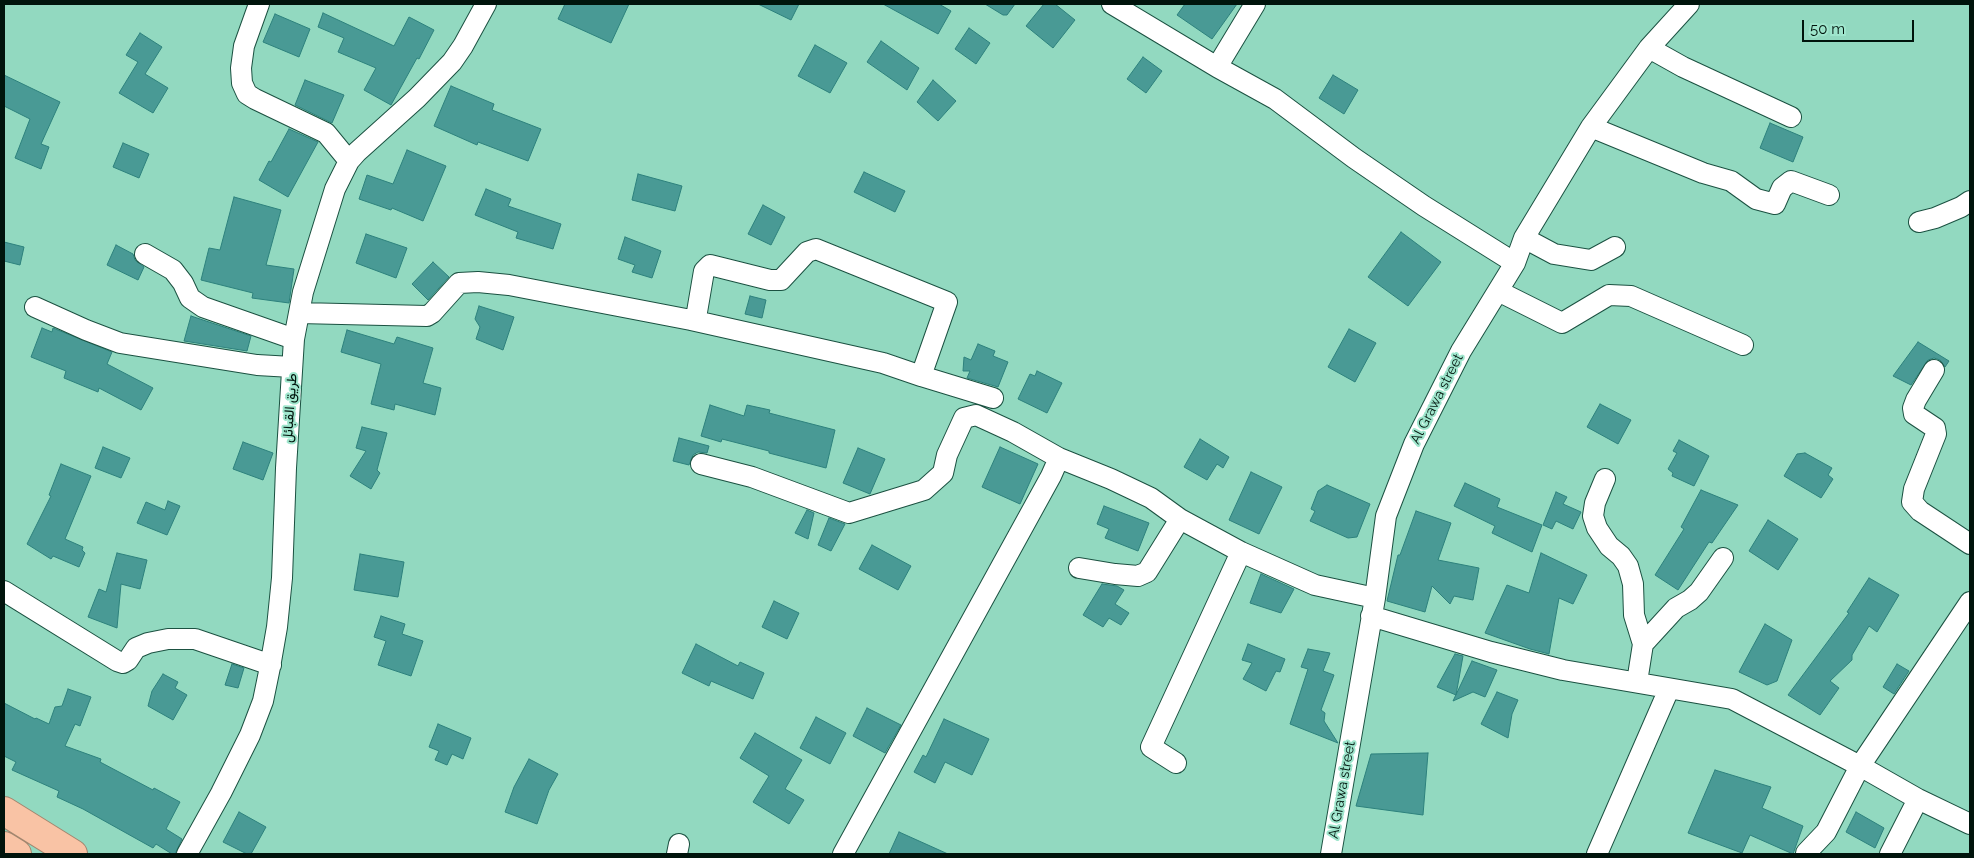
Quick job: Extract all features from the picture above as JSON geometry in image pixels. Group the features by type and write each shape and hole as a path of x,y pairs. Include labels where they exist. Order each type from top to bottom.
{"highway":[{"path":"4,811 73,854"},
{"path":"4,846 17,854"}],"street":[{"path":"259,4 244,46 241,68 242,83 247,94 326,133 349,161"},
{"name":"طريق القبائل","path":"187,854 221,793 250,735 263,701 277,627 282,578 286,468 294,339 303,292 326,214 335,189 349,161 440,75 463,46 486,4"},
{"path":"1112,4 1217,67 1275,99 1354,158 1424,206 1515,263"},
{"path":"1217,67 1255,4"},
{"name":"Al Grawa street","path":"1331,854 1337,828 1373,607 1386,516 1414,444 1461,351 1515,263 1524,238 1591,127 1649,48 1689,4"},
{"path":"1649,48 1683,67 1791,117"},
{"path":"1591,127 1703,173 1731,181 1756,199 1766,202 1775,204 1782,188 1791,181 1829,195"},
{"path":"1919,222 1961,208 1970,201"},
{"path":"1524,238 1554,254 1592,260 1615,247"},
{"path":"691,320 697,312 704,271 710,265 770,280 780,280 807,252 816,249 947,302 921,376"},
{"path":"145,254 173,270 183,283 190,298 203,307 294,339"},
{"path":"299,313 427,316 432,313 459,283 478,282 509,285 691,320 883,363 994,398"},
{"path":"1498,291 1562,323 1609,295 1631,296 1744,345"},
{"path":"35,306 86,330 120,343 257,366 292,366"},
{"path":"1934,370 1916,400 1914,408 1914,414 1935,428 1936,434 1914,489 1912,502 1920,511 1970,544"},
{"path":"701,464 752,477 849,513 924,490 943,473 947,456 964,418 976,415 1013,432 1059,458 1151,498 1180,519 1241,552 1315,585 1491,652 1563,670 1636,682 1669,690 1732,699 1860,766 1918,799 1970,824"},
{"path":"843,854 1051,476 1059,458"},
{"path":"1605,479 1595,503 1594,516 1597,528 1609,546 1621,556 1628,566 1632,584 1634,615 1643,644 1636,682"},
{"path":"1079,568 1138,576 1147,572 1180,519"},
{"path":"1176,763 1150,746 1241,552"},
{"path":"1643,644 1676,608 1699,592 1718,554"},
{"path":"4,592 123,663 128,660 136,648 148,643 168,639 195,639 271,664"},
{"path":"1806,853 1826,832 1860,766 1970,602"},
{"path":"1597,854 1669,690"},
{"path":"1890,854 1918,799"}],"building":[{"path":"565,4 629,4 611,43 558,19"},
{"path":"758,4 799,4 791,20"},
{"path":"883,4 939,4 951,11 938,34"},
{"path":"985,4 1015,4 1007,15 1003,15"},
{"path":"1044,4 1055,4 1075,20 1053,48 1026,26"},
{"path":"1185,4 1237,4 1212,39 1177,15"},
{"path":"323,13 394,46 409,17 434,30 391,105 364,90 376,68 338,52 344,38 318,27"},
{"path":"275,14 310,29 299,57 263,42"},
{"path":"969,28 990,43 976,64 955,49"},
{"path":"140,33 162,47 145,74 168,88 153,113 119,93 138,62 126,55"},
{"path":"881,41 919,68 907,90 867,62"},
{"path":"815,45 847,63 830,93 798,76"},
{"path":"1143,57 1162,71 1146,93 1127,79"},
{"path":"4,75 60,102 41,144 49,147 41,169 15,158 30,119 4,106"},
{"path":"1333,75 1358,90 1344,114 1319,98"},
{"path":"305,80 344,95 332,123 295,105"},
{"path":"933,80 956,101 938,121 917,102"},
{"path":"451,86 494,104 492,110 541,129 528,161 478,142 477,145 434,126"},
{"path":"1770,123 1803,137 1793,162 1760,148"},
{"path":"289,129 318,142 288,197 259,180"},
{"path":"123,143 149,154 139,178 113,167"},
{"path":"407,150 446,166 423,221 392,208 391,210 359,199 367,175 393,184"},
{"path":"864,172 905,191 895,212 854,192"},
{"path":"638,174 682,186 675,211 632,200"},
{"path":"486,189 511,199 508,206 561,224 553,249 516,238 518,232 475,215"},
{"path":"234,197 281,210 266,265 294,269 289,303 252,298 253,293 201,280 209,248 220,250"},
{"path":"763,205 785,217 771,245 748,234"},
{"path":"1401,232 1441,262 1408,306 1368,277"},
{"path":"366,234 407,248 396,278 356,263"},
{"path":"625,237 661,251 652,278 632,272 635,265 618,259"},
{"path":"4,242 24,247 20,265 4,261"},
{"path":"116,245 133,254 135,260 144,267 138,280 107,265"},
{"path":"433,262 449,277 428,300 412,284"},
{"path":"750,296 766,300 762,318 745,314"},
{"path":"479,306 514,317 503,350 476,339 480,327 475,319"},
{"path":"191,316 251,336 247,351 184,341"},
{"path":"42,328 52,332 53,328 112,352 107,364 153,388 141,410 99,388 98,392 64,378 66,371 31,357"},
{"path":"1349,329 1376,343 1355,382 1328,367"},
{"path":"347,330 394,344 397,337 433,348 423,383 441,388 435,415 395,404 394,410 371,404 381,364 341,352"},
{"path":"1918,342 1949,361 1945,367 1940,360 1934,358 1928,360 1911,385 1893,376"},
{"path":"978,344 995,351 993,356 1008,362 998,387 967,378 970,371 963,371 964,357 971,360"},
{"path":"1037,371 1062,383 1047,413 1018,399 1030,374 1035,376"},
{"path":"1600,404 1631,420 1618,444 1587,427"},
{"path":"710,405 744,416 747,405 770,410 769,413 835,430 826,468 769,453 769,451 722,439 721,442 701,436"},
{"path":"362,427 387,433 377,470 380,473 371,489 350,476 366,451 356,448"},
{"path":"679,438 709,446 707,453 698,452 693,455 689,465 673,461"},
{"path":"1200,439 1229,457 1223,468 1217,464 1207,480 1184,467"},
{"path":"1679,440 1709,456 1694,486 1672,476 1673,473 1668,469 1677,453 1673,451"},
{"path":"243,442 273,453 263,480 233,469"},
{"path":"103,447 130,458 121,478 95,468"},
{"path":"1000,447 1038,464 1020,504 982,487"},
{"path":"858,448 885,459 870,494 843,483"},
{"path":"1805,453 1832,468 1828,475 1833,479 1821,498 1784,476 1797,454"},
{"path":"61,464 91,476 65,539 83,547 82,550 85,553 79,567 53,556 51,559 27,544 51,496 49,495"},
{"path":"1251,472 1282,487 1259,534 1229,520"},
{"path":"1465,483 1500,499 1497,507 1542,525 1532,552 1492,533 1495,526 1454,506"},
{"path":"1327,485 1370,504 1357,537 1348,538 1310,521 1315,511 1311,509 1318,491"},
{"path":"1701,490 1738,505 1712,543 1709,542 1678,590 1655,575 1684,529 1681,527"},
{"path":"1556,492 1567,497 1563,504 1581,512 1573,529 1556,521 1552,529 1543,525"},
{"path":"168,501 180,506 167,535 137,523 146,502 165,510"},
{"path":"1104,506 1149,523 1138,551 1105,538 1109,529 1097,524"},
{"path":"807,510 814,513 808,539 795,533"},
{"path":"1416,511 1451,523 1438,560 1479,568 1473,600 1454,596 1450,604 1432,586 1425,612 1387,601 1398,555 1400,555"},
{"path":"829,518 845,524 831,551 818,545"},
{"path":"1768,520 1798,539 1778,570 1749,551"},
{"path":"872,545 911,566 898,590 859,569"},
{"path":"117,553 147,560 140,589 121,584 117,628 88,617 99,589 106,592"},
{"path":"1541,553 1587,575 1573,604 1559,598 1549,654 1485,633 1507,585 1529,593"},
{"path":"360,554 404,562 398,597 354,590"},
{"path":"1261,574 1294,589 1281,613 1250,603"},
{"path":"1869,578 1899,595 1877,632 1869,626 1852,655 1852,660 1830,681 1839,688 1820,715 1788,695 1849,613 1847,612"},
{"path":"1102,584 1117,586 1124,590 1115,604 1129,613 1121,625 1109,618 1103,627 1083,615"},
{"path":"774,601 799,613 787,639 762,627"},
{"path":"381,616 405,624 402,634 423,641 411,676 378,665 386,641 374,637"},
{"path":"1765,624 1792,640 1777,681 1767,685 1739,672"},
{"path":"696,644 738,666 740,662 764,673 753,699 711,681 709,686 682,673"},
{"path":"1248,644 1285,659 1280,672 1276,671 1266,691 1243,679 1252,663 1242,660"},
{"path":"1308,649 1330,653 1323,671 1334,675 1321,710 1325,713 1324,721 1338,743 1290,724 1308,669 1301,667"},
{"path":"1455,654 1463,656 1456,695 1437,687"},
{"path":"1472,661 1497,670 1485,697 1473,692 1453,701"},
{"path":"232,664 244,668 238,688 225,685"},
{"path":"1897,664 1909,671 1894,694 1883,687"},
{"path":"163,674 178,682 175,688 187,695 173,720 148,706 152,691"},
{"path":"68,689 91,697 80,726 75,724 65,746 101,759 100,762 180,802 166,829 182,839 175,854 156,844 153,848 83,809 57,797 59,791 12,770 16,762 4,756 4,703 49,724 55,707 62,706"},
{"path":"1497,692 1518,700 1512,714 1508,738 1481,724"},
{"path":"867,708 901,725 885,753 853,736"},
{"path":"816,717 846,733 830,764 800,748"},
{"path":"944,719 989,739 972,775 945,762 935,783 914,772 923,755 926,757"},
{"path":"438,724 471,738 463,759 452,754 447,765 435,760 439,751 429,747"},
{"path":"755,733 802,760 785,789 804,800 789,824 753,802 769,776 740,758"},
{"path":"1428,753 1423,815 1356,806 1371,754"},
{"path":"529,759 558,774 549,790 537,824 505,812 514,787"},
{"path":"1715,770 1771,787 1762,808 1803,826 1793,854 1750,835 1742,853 1688,833"},
{"path":"239,812 266,827 251,854 247,854 223,842"},
{"path":"1856,812 1884,828 1875,848 1846,832"},
{"path":"899,832 948,854 889,854"}]}
